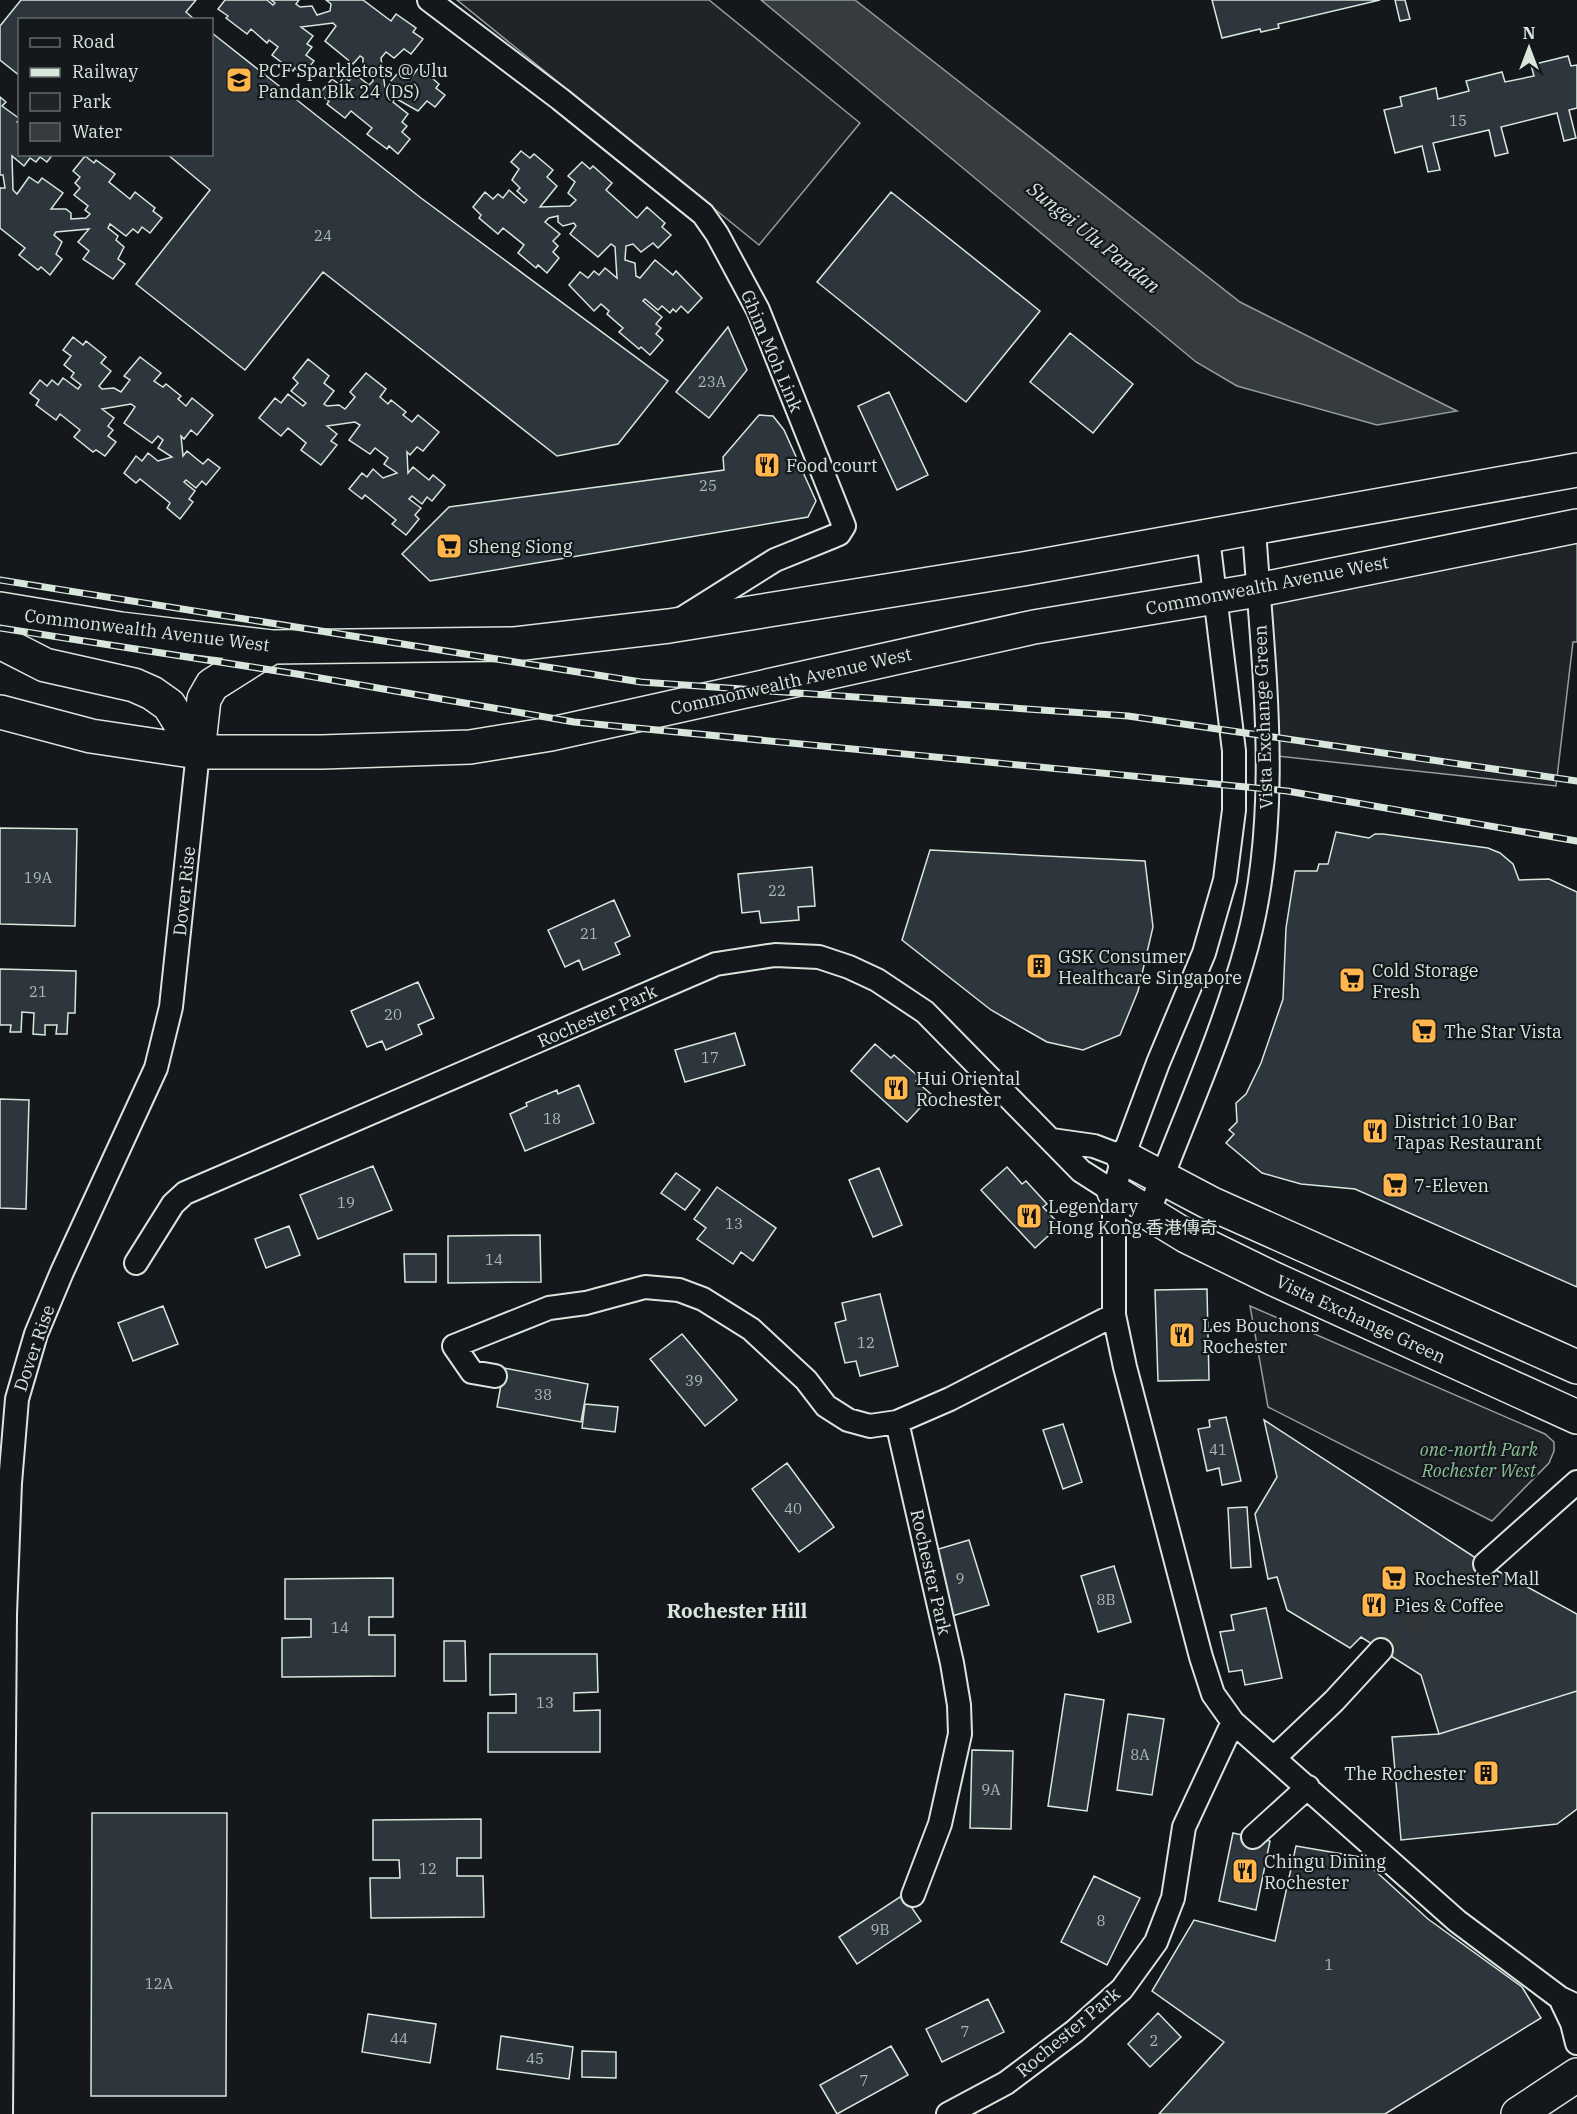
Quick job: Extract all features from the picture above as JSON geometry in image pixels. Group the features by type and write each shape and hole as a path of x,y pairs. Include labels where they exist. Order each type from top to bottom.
{"main road":[{"name":"Commonwealth Avenue West","path":"0,609 131,631 272,648 514,644 669,626 1208,538 1577,471"},
{"name":"Commonwealth Avenue West","path":"0,712 91,736 198,752 301,753 470,747 552,735 1034,627 1258,590 1577,526"},
{"path":"0,642 45,665 134,685 152,693 170,705 198,752"},
{"path":"198,752 204,699 212,685 272,648"},
{"path":"1123,1157 1255,1223 1577,1367"},
{"name":"Vista Exchange Green","path":"1114,1192 1148,1214 1274,1279 1577,1417"},
{"path":"1518,2114 1577,2075"}],"street":[{"name":"Ghim Moh Link","path":"429,0 560,99 703,214 717,234 758,310 842,518 843,530 832,537 775,560 669,626"},
{"name":"Vista Exchange Green","path":"1148,1214 1214,1042 1247,945 1257,893 1266,813 1268,755 1254,529"},
{"name":"Vista Exchange Green","path":"1114,1192 1123,1157 1204,953 1225,879 1234,810 1234,751 1208,538"},
{"name":"Dover Rise","path":"1,2114 5,1614 10,1483 17,1399 36,1334 62,1272 156,1068 171,1007 198,752"},
{"name":"Rochester Park","path":"136,1263 173,1204 185,1193 716,964 775,955 819,957 849,966 877,980 925,1012 1081,1171 1114,1192"},
{"path":"1052,1140 1094,1146 1123,1157"},
{"path":"1114,1192 1114,1315 1201,1657 1213,1694 1233,1722 1457,1921 1569,2002 1577,2043"},
{"path":"495,1376 472,1372 454,1346 549,1308 586,1303 645,1287 679,1290 703,1299 751,1329 806,1380 826,1406 848,1420 870,1426 897,1422 950,1399 1114,1315"},
{"name":"Rochester Park","path":"897,1422 950,1651 959,1705 960,1734 940,1824 913,1894"},
{"path":"1485,1564 1577,1482"},
{"path":"1275,1757 1334,1701 1381,1650"},
{"name":"Rochester Park","path":"948,2114 1006,2083 1110,2002 1156,1942 1173,1898 1184,1827 1233,1722"},
{"path":"1253,1837 1308,1787"}],"green space":[{"path":"457,0 709,0 860,123 759,245"},
{"path":"1577,526 1577,642 1573,642 1556,786 1267,755 1258,590"},
{"name":"one-north Park Rochester West","path":"1250,1306 1545,1434 1554,1442 1554,1451 1549,1463 1492,1521 1268,1407"}],"water":[{"name":"Sungei Ulu Pandan","path":"761,0 855,0 1240,302 1457,411 1377,425 1237,386 1196,362"}],"building":[{"path":"21,0 196,0 186,12 193,18 18,18 18,74 0,60 0,26"},
{"path":"225,0 267,0 273,5 275,3 271,0 299,0 296,4 300,7 312,6 317,15 330,11 331,4 326,0 363,0 391,21 396,14 416,28 413,32 423,39 411,54 404,49 394,58 386,52 381,58 385,88 403,67 413,75 419,67 439,84 436,88 445,95 435,107 427,101 418,111 395,98 393,102 408,114 402,122 407,126 402,132 410,139 398,154 389,146 387,149 367,134 372,128 351,111 345,118 327,104 329,101 319,94 332,79 339,84 344,77 349,81 355,74 369,85 373,81 373,72 367,73 363,69 363,58 360,56 353,64 325,41 336,26 333,23 301,27 313,36 307,44 312,47 306,55 314,61 303,75 295,68 293,71 272,55 278,47 269,40 267,43 251,29 247,34 226,18 228,16 218,9"},
{"path":"1212,0 1380,0 1278,24 1279,28 1261,32 1260,29 1222,38"},
{"path":"1395,0 1405,0 1410,19 1400,21"},
{"path":"213,34 421,198 668,381 618,444 557,456 323,272 245,370 136,284 210,190 169,156 213,156"},
{"path":"1568,56 1571,66 1577,65 1577,108 1569,110 1576,138 1564,141 1557,113 1501,127 1508,153 1495,156 1489,130 1433,143 1440,170 1428,172 1422,146 1395,153 1384,110 1402,106 1400,97 1436,88 1438,99 1469,91 1466,81 1502,72 1505,82 1534,76 1531,65"},
{"path":"0,97 6,102 2,106 18,118 18,156 52,156 47,162 40,157 36,162 30,158 24,166 12,156 13,190 17,194 29,177 38,183 42,178 63,193 51,209 66,209 71,213 71,219 86,218 90,214 85,210 88,206 74,195 80,188 75,183 80,177 73,171 85,156 94,163 96,160 115,174 109,182 130,199 135,192 155,208 153,211 162,218 150,233 142,227 138,233 133,229 126,236 110,224 108,228 118,236 116,240 124,247 118,259 125,264 113,279 83,259 89,251 78,242 89,229 56,232 54,235 62,242 56,254 62,259 50,275 41,267 38,270 19,255 25,248 0,228 0,188 5,188 3,175 0,175"},
{"path":"521,151 530,158 534,154 553,170 547,177 557,186 540,207 570,206 576,200 568,193 575,182 568,176 582,162 590,169 593,166 612,183 606,190 637,218 647,207 665,223 662,227 671,235 658,248 653,243 641,252 633,244 626,246 625,260 635,263 636,276 640,278 655,260 673,275 676,271 702,298 688,313 681,306 676,312 673,309 670,313 662,306 658,310 645,299 643,301 662,317 656,324 661,328 656,334 663,340 650,355 619,332 623,328 607,314 609,311 601,304 594,311 569,285 580,272 588,278 594,271 599,275 605,268 617,278 615,247 611,244 598,257 570,234 576,226 574,223 563,226 558,222 558,216 549,218 545,222 560,234 553,241 558,246 553,252 559,258 547,273 538,265 536,268 518,253 524,245 503,228 498,234 479,218 481,215 473,207 485,192 493,199 498,194 503,198 509,190 524,203 527,200 517,191 520,188 512,180 519,169 511,162"},
{"path":"891,192 1040,311 966,402 817,282"},
{"path":"728,327 747,370 709,418 676,392"},
{"path":"1070,333 1133,384 1093,433 1030,382"},
{"path":"73,337 83,345 86,341 106,357 101,363 111,371 99,386 102,389 114,388 121,392 130,380 124,376 140,357 161,373 154,381 163,387 166,384 181,396 178,399 186,406 192,398 213,415 197,435 191,430 184,439 181,436 183,456 187,451 203,464 208,459 220,468 206,485 202,481 196,488 186,480 184,482 195,491 189,499 193,502 180,519 167,508 170,503 140,479 136,483 124,473 136,456 142,461 148,453 158,461 172,457 158,448 163,440 158,436 152,443 124,423 135,407 131,404 102,409 114,418 108,426 113,430 108,436 116,442 105,456 96,450 93,452 74,437 80,430 60,414 56,420 36,405 39,400 30,393 40,380 47,386 52,380 58,385 63,378 78,389 81,385 71,377 74,373 64,365 71,356 63,350"},
{"path":"308,359 329,376 324,383 334,391 324,404 327,406 339,405 345,409 355,397 350,392 366,373 386,389 380,397 388,404 391,400 406,412 403,415 412,422 418,415 439,432 423,451 417,447 410,455 407,452 408,473 413,467 429,480 433,475 445,485 432,501 427,497 422,504 412,496 409,499 421,508 415,515 419,519 406,535 392,524 396,520 365,495 362,499 349,489 362,473 367,477 373,469 383,478 397,473 384,464 388,458 375,448 370,454 349,440 360,425 355,422 327,426 337,434 331,441 337,445 321,465 301,450 306,443 288,428 281,436 259,418 275,398 281,403 288,394 303,406 306,403 291,391 298,383 293,378"},
{"path":"889,392 928,475 897,490 858,406"},
{"path":"759,415 773,416 784,430 816,501 808,517 430,581 402,554 449,507 724,470 723,457"},
{"path":"0,828 77,829 75,926 0,924"},
{"name":"The Star Vista","path":"1336,832 1369,838 1375,834 1383,834 1488,848 1500,853 1513,864 1519,880 1549,879 1577,892 1577,1287 1355,1189 1301,1184 1262,1173 1226,1143 1234,1134 1229,1130 1237,1122 1236,1103 1246,1094 1261,1063 1283,999 1286,928 1295,871 1317,871 1319,864 1328,864"},
{"name":"GSK Consumer Healthcare Singapore","path":"930,850 1145,861 1153,927 1138,991 1120,1035 1083,1050 1047,1042 991,1010 902,940"},
{"path":"812,867 815,906 798,907 799,920 761,923 759,911 742,913 738,874"},
{"path":"614,900 630,936 615,943 620,954 583,970 579,960 565,967 548,930"},
{"path":"0,969 76,971 75,1013 68,1013 67,1034 56,1034 57,1025 45,1025 45,1035 33,1034 34,1013 22,1012 21,1032 10,1032 11,1025 0,1025"},
{"path":"418,982 434,1018 418,1025 422,1034 386,1050 382,1041 367,1047 351,1011"},
{"path":"735,1033 745,1065 685,1082 675,1050"},
{"name":"Hui Oriental Rochester","path":"875,1044 891,1058 894,1055 919,1077 916,1081 932,1095 907,1122 851,1071"},
{"path":"579,1085 594,1123 525,1151 510,1114 527,1106 526,1103 557,1090 558,1094"},
{"path":"0,1099 29,1100 26,1209 0,1208"},
{"path":"373,1166 392,1210 318,1239 300,1195"},
{"name":"Legendary Hong Kong 香港傳奇","path":"1007,1167 1022,1184 1026,1181 1047,1204 1043,1207 1060,1225 1035,1248 981,1190"},
{"path":"879,1168 902,1225 873,1237 849,1180"},
{"path":"676,1173 700,1190 685,1210 661,1193"},
{"path":"717,1187 776,1228 753,1261 741,1252 733,1264 697,1239 706,1228 694,1219"},
{"path":"289,1226 300,1255 266,1268 255,1239"},
{"path":"540,1235 541,1282 448,1283 448,1236"},
{"path":"404,1254 436,1254 436,1282 405,1282"},
{"name":"Les Bouchons Rochester","path":"1207,1289 1209,1380 1158,1381 1155,1290"},
{"path":"880,1294 898,1366 860,1376 856,1361 845,1363 835,1323 846,1320 842,1303"},
{"path":"163,1306 178,1344 133,1361 118,1323"},
{"path":"682,1334 737,1400 705,1426 650,1359"},
{"path":"504,1368 588,1384 581,1422 497,1407"},
{"path":"585,1404 618,1407 615,1432 582,1428"},
{"path":"1226,1417 1241,1481 1222,1485 1219,1468 1207,1471 1198,1429 1210,1427 1209,1420"},
{"name":"Rochester Mall","path":"1264,1420 1485,1564 1577,1614 1577,1691 1439,1734 1421,1675 1361,1637 1350,1648 1287,1610 1277,1577 1268,1579 1255,1514 1277,1477"},
{"path":"1063,1424 1082,1482 1063,1489 1043,1430"},
{"path":"787,1463 834,1527 799,1552 752,1489"},
{"path":"1247,1507 1251,1567 1231,1568 1228,1508"},
{"path":"969,1540 989,1605 952,1616 932,1551"},
{"path":"1114,1566 1131,1622 1098,1632 1081,1576"},
{"path":"393,1578 393,1617 369,1617 369,1635 395,1635 395,1676 282,1677 282,1638 311,1637 311,1619 285,1619 285,1579"},
{"path":"1266,1608 1282,1678 1245,1685 1242,1670 1229,1672 1220,1632 1234,1630 1231,1615"},
{"path":"444,1641 465,1641 466,1681 444,1681"},
{"path":"490,1654 597,1654 598,1692 574,1693 574,1711 600,1710 600,1752 488,1752 488,1713 516,1713 516,1694 490,1695"},
{"name":"The Rochester","path":"1577,1691 1577,1809 1557,1824 1401,1840 1392,1737 1439,1734"},
{"path":"1065,1694 1104,1700 1087,1811 1048,1806"},
{"path":"1128,1714 1164,1719 1152,1795 1117,1790"},
{"path":"972,1750 1013,1751 1011,1829 970,1828"},
{"path":"92,1813 227,1813 226,2096 91,2096"},
{"path":"481,1819 481,1858 457,1858 457,1876 483,1876 484,1917 371,1918 370,1878 400,1878 399,1860 373,1860 373,1820"},
{"name":"Chingu Dining Rochester","path":"1233,1833 1270,1841 1256,1910 1219,1901"},
{"path":"1296,1846 1360,1857 1428,1919 1522,1987 1541,2018 1385,2114 1159,2114 1224,2042 1152,1991 1194,1920 1275,1941"},
{"path":"1094,1876 1140,1898 1107,1965 1061,1942"},
{"path":"903,1895 921,1921 857,1964 839,1937"},
{"path":"988,1999 1004,2032 942,2062 926,2029"},
{"path":"1158,2013 1181,2037 1150,2067 1128,2044"},
{"path":"368,2014 436,2024 430,2063 362,2052"},
{"path":"501,2036 573,2047 569,2079 497,2069"},
{"path":"891,2046 908,2075 837,2114 820,2085"},
{"path":"582,2051 616,2052 616,2078 582,2077"}],"tunnel":[{"path":"1381,1650 1485,1564"}],"railway":[{"path":"0,580 641,682 1128,716 1577,781"},
{"path":"0,628 297,674 574,722 1287,791 1577,841"}],"place":[{"name":"PCF Sparkletots @ Ulu Pandan Blk 24 (DS)","path":"239,80"},
{"name":"Food court","path":"767,465"},
{"name":"Sheng Siong","path":"449,546"},
{"name":"GSK Consumer Healthcare Singapore","path":"1039,966"},
{"name":"Cold Storage Fresh","path":"1352,980"},
{"name":"The Star Vista","path":"1424,1031"},
{"name":"Hui Oriental Rochester","path":"896,1088"},
{"name":"District 10 Bar Tapas Restaurant","path":"1375,1131"},
{"name":"7-Eleven","path":"1395,1185"},
{"name":"Legendary Hong Kong 香港傳奇","path":"1029,1216"},
{"name":"Les Bouchons Rochester","path":"1182,1335"},
{"name":"Rochester Mall","path":"1394,1578"},
{"name":"Pies & Coffee","path":"1374,1605"},
{"name":"The Rochester","path":"1486,1773"},
{"name":"Chingu Dining Rochester","path":"1245,1871"}],"district":[{"name":"Rochester Hill","path":"737,1610"}]}
